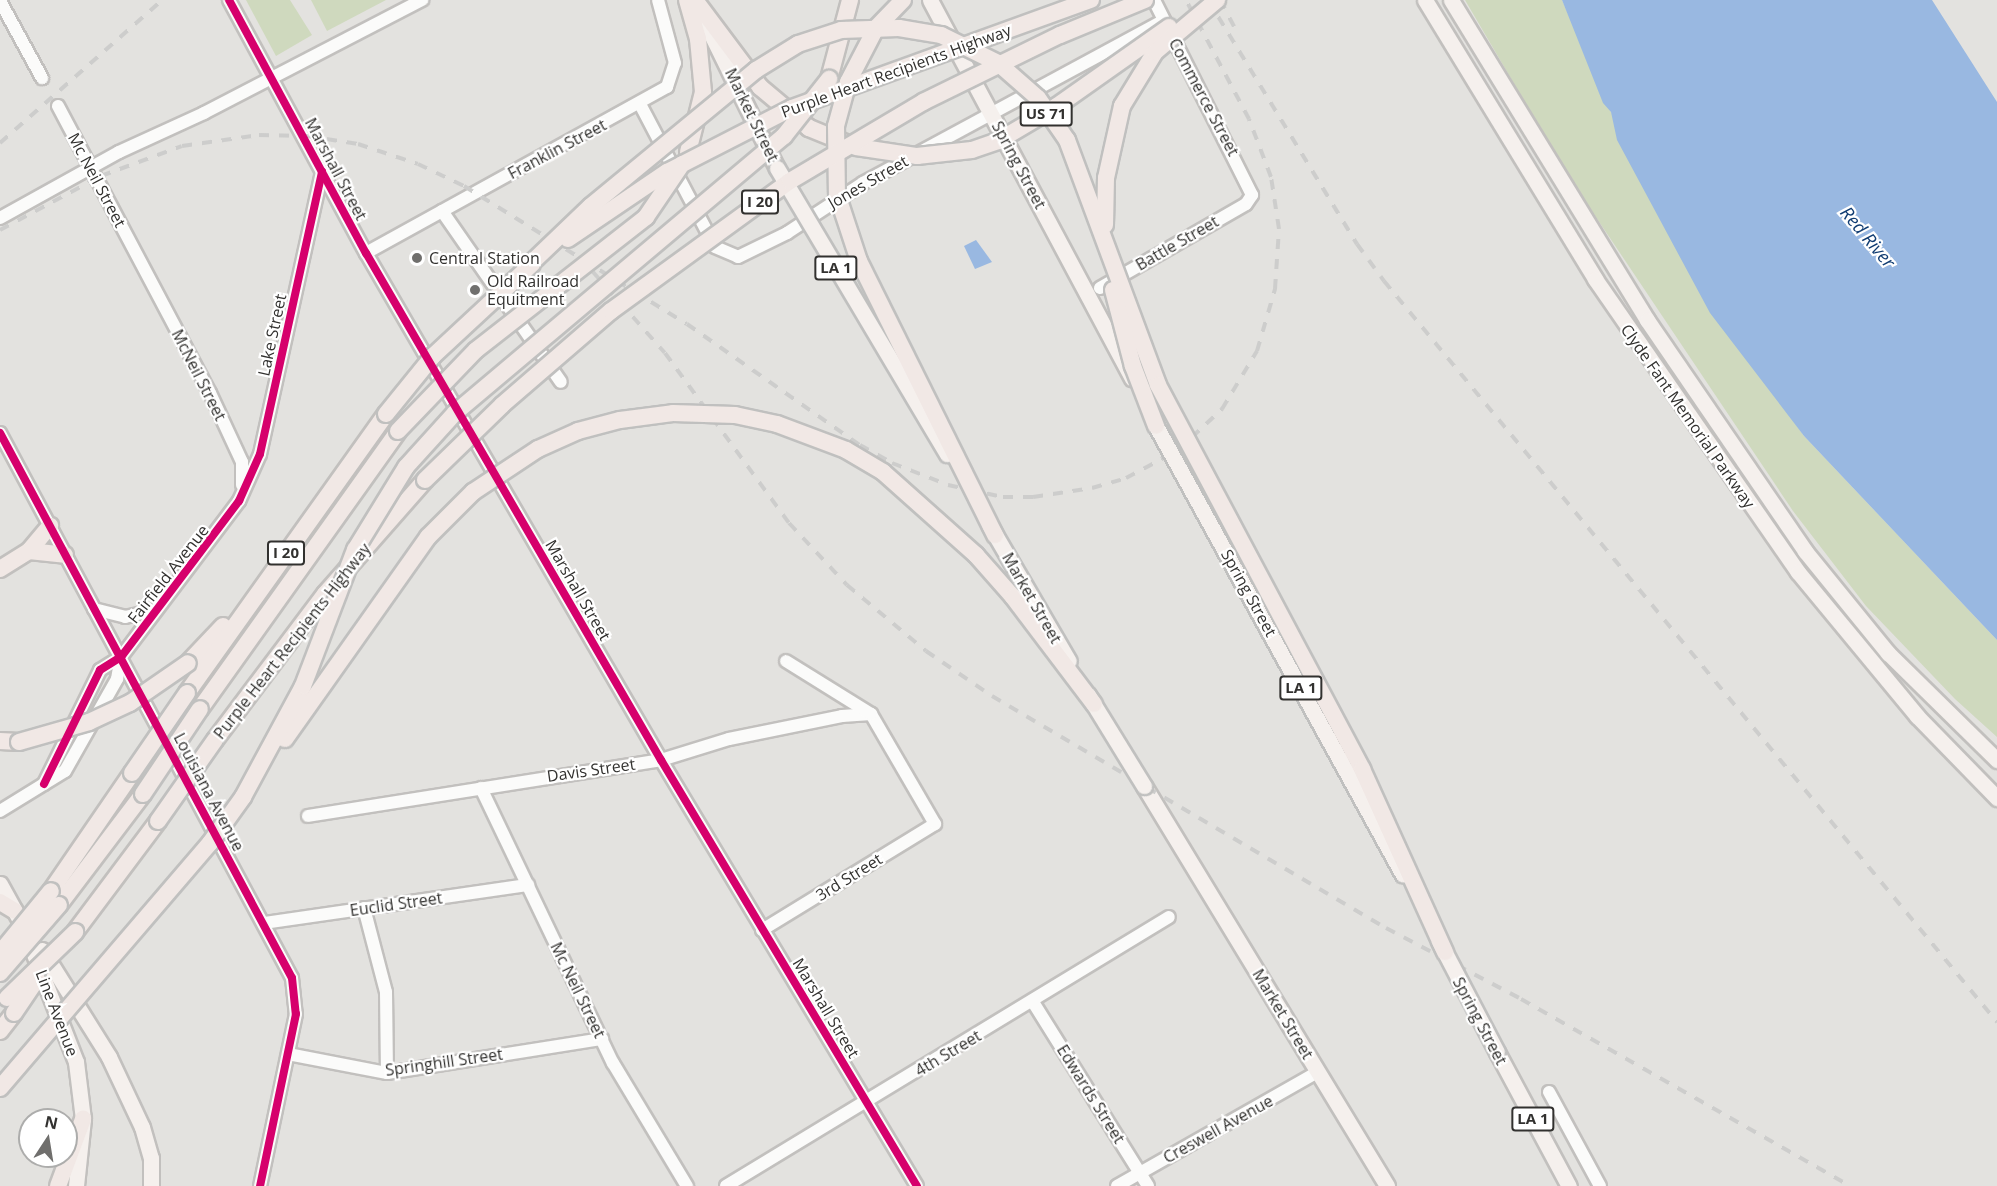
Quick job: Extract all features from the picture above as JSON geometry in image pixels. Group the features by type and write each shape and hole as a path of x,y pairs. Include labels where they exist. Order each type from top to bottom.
{"highway":[{"path":"0,973 55,898 142,794 398,431 476,350 646,217 668,189 688,152 703,92 698,39 687,0"},
{"name":"US 71","path":"694,0 760,87 791,115 830,138 856,147 888,153 934,155 998,141 1050,111 1210,0"},
{"path":"266,759 303,686 356,550 406,467 455,413 784,136 829,79 850,0"},
{"path":"903,0 876,28 848,82 836,126 837,194 859,261 994,535"},
{"name":"Purple Heart Recipients Highway","path":"0,953 55,898 132,773 386,414 432,356 525,269 667,172 759,123 836,90 1091,0"},
{"name":"Purple Heart Recipients Highway","path":"0,1031 7,1006 75,932 325,594 425,480 502,405 610,311 790,181 923,102 1060,35 1145,0"},
{"path":"1156,426 1132,366 1111,282 1105,226 1106,177 1122,106 1144,67 1174,33 1217,0"},
{"path":"525,269 584,213 746,77 798,44 841,30 899,28 941,35 998,63 1038,98 1067,140 1158,385 1362,769 1444,952"},
{"path":"0,1088 210,843 266,759 316,699 428,537 473,492 520,460 568,435 620,420 673,413 735,416 777,424 836,446 883,472 976,555 1013,597 1094,704"},
{"path":"0,568 29,551 50,526"},
{"path":"6,742 89,722 130,703 188,663 288,550"},
{"path":"29,551 65,555"},
{"path":"0,902 19,918"},
{"path":"58,1186 82,1119"}],"main road":[{"name":"Market Street","path":"694,0 777,168 1094,704 1387,1186"},
{"name":"Spring Street","path":"930,0 1156,426 1444,952 1569,1186"},
{"name":"Clyde Fant Memorial Parkway","path":"1425,0 1601,289 1791,563 1887,683 1997,798"},
{"name":"Clyde Fant Memorial Parkway","path":"1451,0 1647,320 1805,551 1888,652 1997,760"},
{"name":"Line Avenue","path":"0,884 19,918 71,1044 80,1082 82,1119 76,1186"},
{"path":"19,918 109,1056 148,1145 151,1186"}],"street":[{"name":"Marshall Street","path":"229,0 366,253 661,760 917,1186"},
{"path":"0,218 90,169 422,0"},
{"name":"Franklin Street","path":"366,253 640,104 667,87 675,72 658,0"},
{"name":"Commerce Street","path":"1154,0 1252,195"},
{"path":"0,1 42,78"},
{"name":"Jones Street","path":"640,104 715,247 738,257 787,233 834,201 1164,20"},
{"name":"Mc Neil Street","path":"58,106 136,254"},
{"name":"Lake Street","path":"239,501 260,454 322,172"},
{"name":"Battle Street","path":"1100,288 1246,204 1252,195"},
{"path":"442,211 561,382"},
{"name":"McNeil Street","path":"136,254 239,454 244,471 239,501"},
{"name":"Louisiana Avenue","path":"0,433 4,449 50,526 288,969 296,996 288,1054 260,1186"},
{"name":"Fairfield Avenue","path":"44,784 100,670 121,657 239,501"},
{"path":"94,609 125,617 158,610"},
{"name":"Fairfield Avenue","path":"0,811 65,771 117,679 121,657"},
{"path":"786,661 871,714"},
{"name":"Davis Street","path":"308,816 661,760 729,739 842,716 871,714"},
{"name":"3rd Street","path":"762,930 935,824 871,714"},
{"name":"Mc Neil Street","path":"481,788 602,1040 687,1186"},
{"name":"Euclid Street","path":"264,923 528,885"},
{"path":"364,908 386,992 387,1073"},
{"name":"4th Street","path":"726,1186 1033,1002 1168,917"},
{"name":"Edwards Street","path":"1033,1002 1148,1186"},
{"name":"Springhill Street","path":"288,1054 387,1073 602,1040"},
{"name":"Creswell Avenue","path":"1117,1186 1318,1072"},
{"path":"1549,1092 1600,1186"}],"green space":[{"path":"246,0 290,0 312,35 276,56"},
{"path":"311,0 386,0 327,31"},
{"path":"1465,0 1562,0 1611,112 1766,383 1804,436 1997,640 1997,737 1955,699 1866,606 1793,511 1565,171"}],"water":[{"name":"Red River","path":"1562,0 1932,0 1997,102 1997,640 1804,436 1710,313 1617,140 1611,112 1603,103"},
{"path":"976,240 992,262 975,269 964,246"}],"railway":[{"path":"0,143 162,0"},
{"path":"0,230 101,176 182,146 259,135 307,136 358,144 418,164 464,186 687,324 860,445 892,463 948,485 1003,497 1033,497 1092,488 1126,478 1177,451 1222,409 1257,351 1275,289 1279,229 1271,177 1249,119 1186,0"},
{"path":"1208,0 1357,244 1384,281 1997,1022"},
{"path":"1220,0 1234,26"},
{"path":"593,272 665,353 789,523 847,585 926,651 992,696 1386,928 1521,999 1850,1186"}],"cycle path":[{"path":"229,0 366,253 661,760 917,1186"},
{"path":"44,784 100,670 121,657 239,501 260,454 322,172"},
{"path":"0,433 292,978 296,1014 260,1186"}],"place":[{"name":"Central Station","path":"417,258"},
{"name":"Old Railroad Equitment","path":"475,290"}]}
